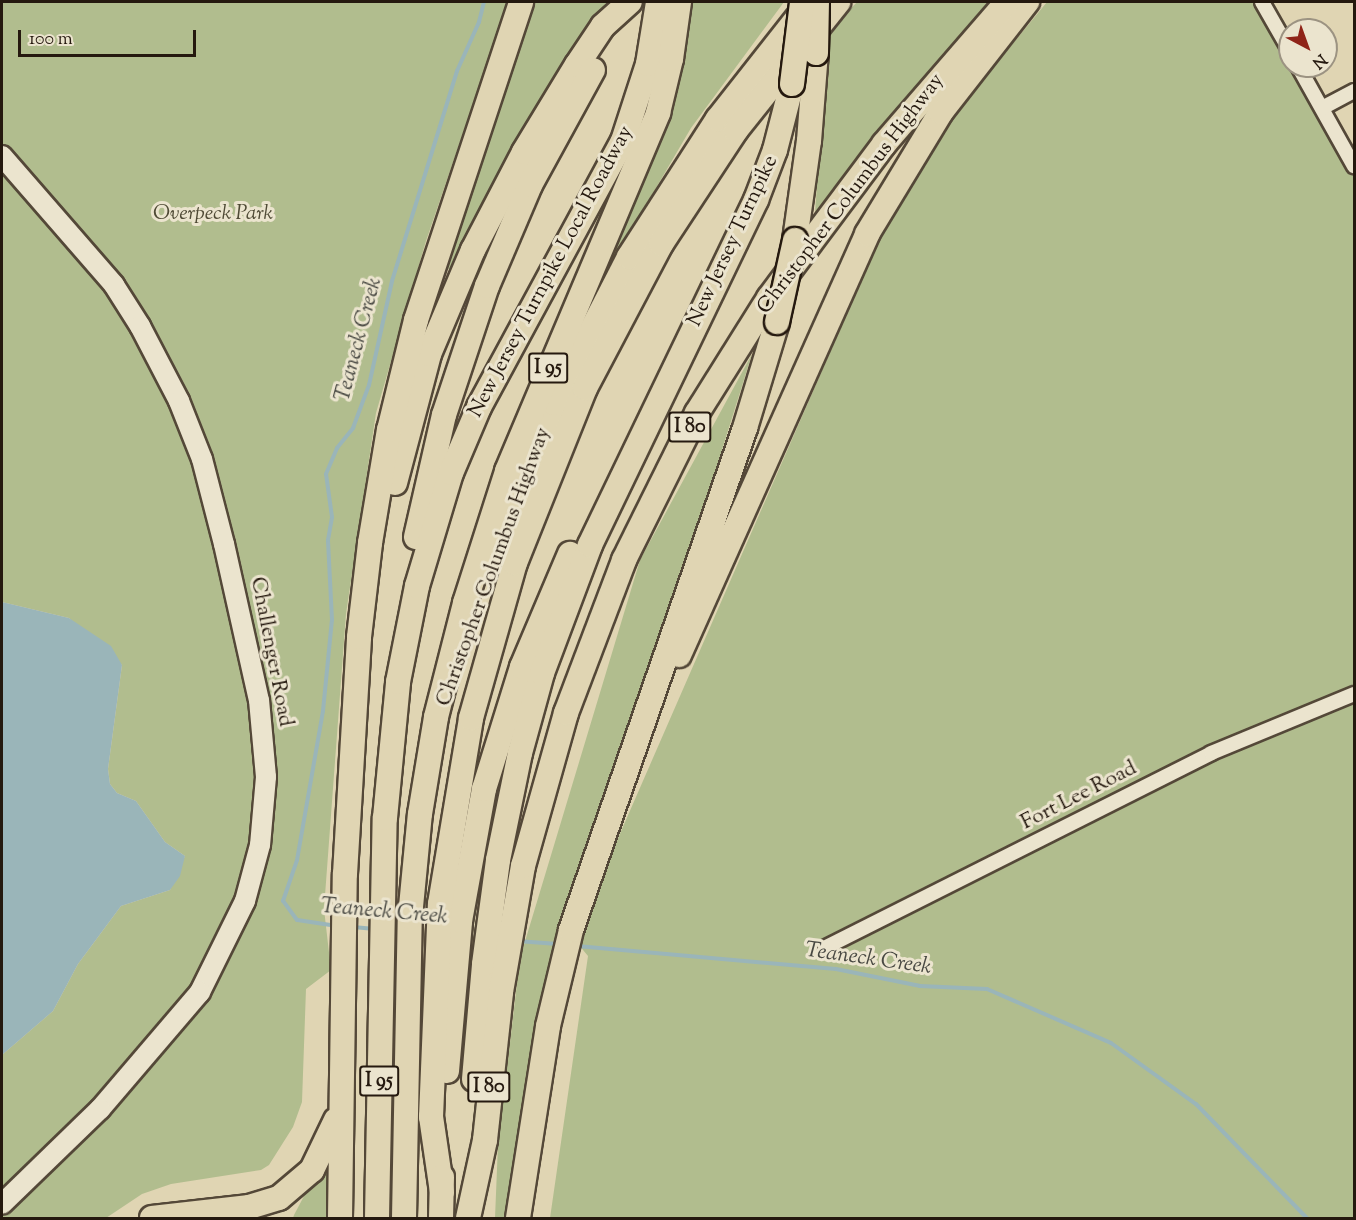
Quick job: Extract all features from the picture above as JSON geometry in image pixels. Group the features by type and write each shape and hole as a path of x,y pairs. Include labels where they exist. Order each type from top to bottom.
{"highway":[{"path":"340,1218 344,911 361,617 370,543 401,377 433,264 521,2"},
{"path":"357,704 390,506 416,398 438,328 473,250 524,152 603,26 630,2"},
{"path":"401,665 406,586 419,522 444,416 477,312 507,236 554,137 595,68 641,2"},
{"name":"I 95","path":"404,1218 410,916 431,741 457,630 497,499 552,359 654,121 671,59 679,2"},
{"name":"New Jersey Turnpike","path":"655,403 756,200 775,150 792,84 802,2"},
{"name":"Christopher Columbus Highway","path":"431,741 462,668 516,496 590,329 643,234 702,142 810,2"},
{"path":"518,1218 563,960 571,930 745,428 777,322 795,240 809,141 816,53 817,2"},
{"name":"Christopher Columbus Highway","path":"450,920 460,771 482,674 524,537 563,437 612,332 675,221 747,115 838,2"},
{"name":"Christopher Columbus Highway","path":"500,924 574,687 624,560 680,445 739,343 817,231 903,122 1007,2"},
{"path":"626,769 858,252 929,129 1027,2"},
{"name":"New Jersey Turnpike Local Roadway","path":"377,1218 381,944 389,770 401,665 429,540 460,451 495,377 612,167 642,90 657,12"},
{"path":"441,1218 447,949 450,920 484,789 522,667 578,539 618,459 655,403"},
{"path":"467,1218 514,780 544,664 583,562 655,403"},
{"path":"152,1218 249,1207 283,1195 316,1164 341,1107"},
{"path":"528,1218 531,1136"}],"street":[{"path":"1262,2 1278,30"},
{"path":"1305,78 1354,166"},
{"path":"1322,108 1354,91"},
{"name":"Challenger Road","path":"2,156 114,285 179,401 202,459 224,544 260,700 266,777 260,845 245,901 200,992 100,1109 2,1204"},
{"name":"Fort Lee Road","path":"826,947 1211,753 1354,693"}],"green space":[{"name":"Overpeck Park","path":"2,2 508,2 426,241 376,413 346,614 324,909 331,970 306,989 302,1102 293,1127 269,1165 261,1170 171,1184 142,1194 106,1218 2,1218 2,1055 53,1011 78,964 121,906 170,890 185,856 165,842 136,801 117,793 110,784 108,769 122,665 69,618 2,602"},
{"path":"531,2 612,2 589,33 456,272 438,265"},
{"path":"688,2 784,2 691,128 584,311"},
{"path":"857,2 993,2 959,36 815,213 828,33"},
{"path":"1047,2 1260,2 1278,33 1278,78 1304,78 1354,166 1354,1218 550,1218 588,956 574,939 910,169"},
{"path":"752,354 686,565 555,938 535,1025 505,1218 495,1218 498,1144 520,958 640,560"},
{"path":"331,1145 330,1218 293,1218 294,1215"}],"water":[{"path":"2,602 69,618 111,646 122,665 108,769 110,784 117,793 136,801 165,842 185,856 180,876 170,890 121,906 78,964 53,1011 2,1055"}],"waterway":[{"name":"Teaneck Creek","path":"337,926 297,920 283,901 297,860 323,711 332,620 328,540 332,517 326,474 337,448 353,428 369,385 392,281 457,71 479,22 484,2"},
{"name":"Teaneck Creek","path":"353,927 375,929"},
{"name":"Teaneck Creek","path":"517,941 558,944"},
{"name":"Teaneck Creek","path":"577,946 836,969 920,986 987,989 1111,1043 1196,1104 1307,1218"}]}
